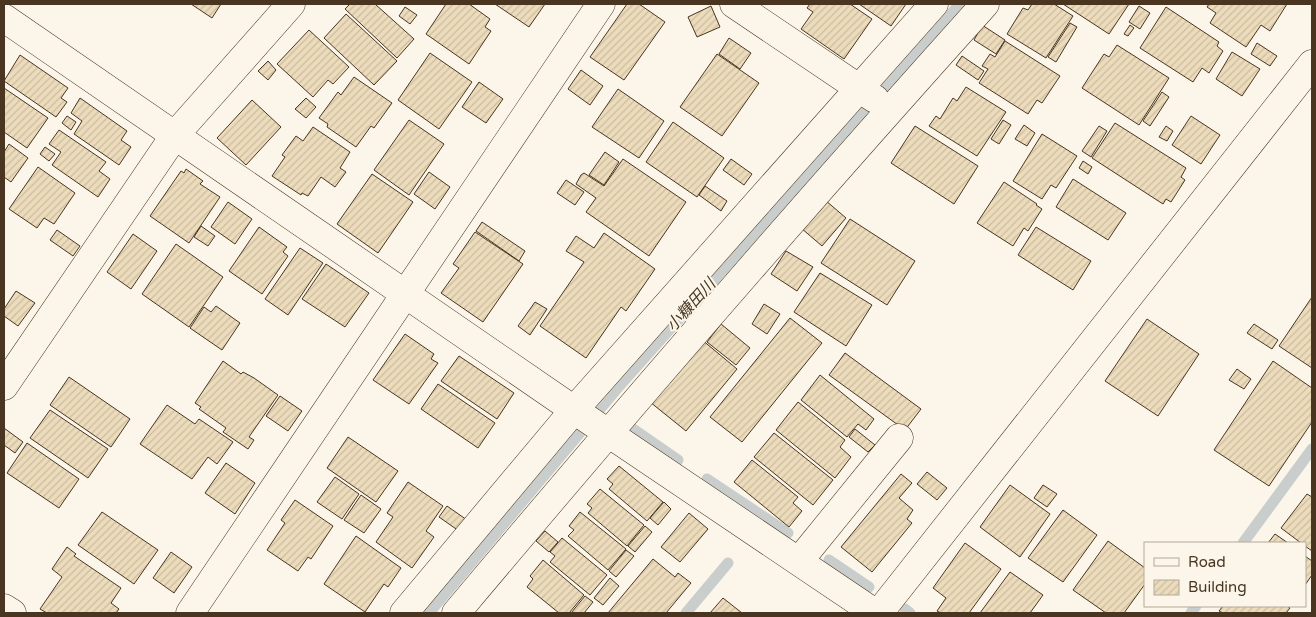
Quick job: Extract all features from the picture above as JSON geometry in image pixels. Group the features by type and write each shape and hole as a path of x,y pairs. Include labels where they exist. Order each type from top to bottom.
{"street":[{"path":"14,4 4,18 590,420 877,613 1312,64"},
{"path":"4,386 175,136 291,4"},
{"path":"190,613 601,4"},
{"path":"734,4 874,99"},
{"path":"456,613 590,420 874,99 934,4"},
{"path":"404,613 590,420 874,99 986,4"},
{"path":"799,561 900,438"},
{"path":"4,608 12,613"}],"building":[{"path":"191,4 221,4 212,18"},
{"path":"350,4 375,4 414,39 397,58 345,9"},
{"path":"446,4 469,4 490,19 485,27 491,31 469,64 426,34"},
{"path":"495,4 545,4 529,27"},
{"path":"627,4 639,4 665,22 624,80 590,57"},
{"path":"810,4 850,4 872,19 844,59 801,29 813,12 807,8"},
{"path":"859,4 906,4 891,26"},
{"path":"1032,4 1054,4 1073,16 1046,58 1007,34 1023,8 1028,10"},
{"path":"1063,4 1129,4 1109,34"},
{"path":"1209,4 1287,4 1270,31 1261,25 1246,47 1210,23 1216,13 1207,7"},
{"path":"711,6 720,27 697,37 688,17"},
{"path":"1139,6 1150,13 1140,29 1129,22"},
{"path":"405,7 417,15 410,24 399,16"},
{"path":"1166,7 1219,42 1217,46 1223,51 1209,73 1202,68 1193,82 1140,48"},
{"path":"346,14 397,61 374,85 324,38"},
{"path":"1070,23 1077,27 1056,62 1048,57"},
{"path":"982,25 1005,40 996,54 974,40"},
{"path":"1130,25 1134,28 1128,36 1124,34"},
{"path":"309,30 349,67 333,84 328,80 313,97 277,64"},
{"path":"729,38 751,53 740,69 719,54"},
{"path":"1005,41 1060,76 1042,103 1037,100 1028,114 979,83 988,69 982,66 990,54 995,57"},
{"path":"1257,43 1277,56 1270,66 1251,54"},
{"path":"1117,45 1169,78 1139,125 1082,88 1104,54 1109,57"},
{"path":"1232,52 1260,69 1242,96 1216,79"},
{"path":"430,53 472,82 439,129 398,100"},
{"path":"717,54 759,83 722,136 680,107"},
{"path":"20,55 68,88 61,98 67,102 56,117 4,81"},
{"path":"962,56 984,71 978,80 956,65"},
{"path":"268,61 276,70 268,80 258,71"},
{"path":"581,70 603,86 590,105 568,89"},
{"path":"354,77 392,103 374,128 371,126 356,147 327,127 328,124 319,118 338,92 341,95"},
{"path":"479,82 503,99 486,123 462,107"},
{"path":"966,87 1006,112 977,156 929,126 936,116 940,119 953,98 957,101"},
{"path":"4,88 48,118 27,148 4,132"},
{"path":"618,89 664,121 639,158 592,127"},
{"path":"1162,92 1169,97 1150,126 1143,121"},
{"path":"80,98 127,131 121,140 131,147 119,165 74,134 82,121 71,113"},
{"path":"306,98 316,107 306,118 295,109"},
{"path":"252,100 281,127 246,165 217,138"},
{"path":"67,116 76,122 71,130 62,123"},
{"path":"1191,116 1220,135 1201,164 1172,145"},
{"path":"409,120 444,144 409,195 374,170"},
{"path":"1003,120 1011,125 999,144 991,139"},
{"path":"673,122 724,158 697,197 646,162"},
{"path":"1115,123 1186,168 1181,177 1185,180 1171,202 1166,199 1163,204 1092,158"},
{"path":"1024,125 1035,133 1027,146 1015,139"},
{"path":"915,126 978,166 954,204 891,163"},
{"path":"1099,126 1107,131 1091,157 1082,151"},
{"path":"1166,126 1173,131 1167,141 1159,137"},
{"path":"313,127 350,152 340,168 346,172 335,187 321,177 308,196 302,193 301,195 272,176 285,157 282,155 296,136 303,141"},
{"path":"59,130 106,162 99,171 110,179 98,197 52,165 61,152 49,144"},
{"path":"1042,134 1077,156 1056,188 1051,185 1042,199 1013,181"},
{"path":"9,144 28,158 11,182 4,177 4,152"},
{"path":"45,147 55,154 49,161 40,154"},
{"path":"605,152 619,162 604,185 589,175"},
{"path":"623,159 686,202 649,256 586,212 596,198 576,184 584,173 604,186"},
{"path":"731,159 752,174 744,185 723,170"},
{"path":"1083,161 1092,167 1088,174 1079,168"},
{"path":"38,167 75,193 54,224 44,218 37,228 9,209"},
{"path":"186,169 203,181 200,184 220,197 189,243 150,216 181,171 184,173"},
{"path":"429,172 450,187 435,209 414,194"},
{"path":"372,174 413,202 378,253 337,224"},
{"path":"1073,179 1126,213 1108,240 1056,207"},
{"path":"566,180 584,192 575,205 557,193"},
{"path":"1004,182 1042,209 1028,231 1024,228 1013,246 977,223"},
{"path":"705,186 727,201 721,211 699,195"},
{"path":"825,200 846,218 822,246 801,228"},
{"path":"228,202 252,219 235,244 211,227"},
{"path":"850,219 915,261 887,305 821,263"},
{"path":"482,222 525,251 519,261 476,231"},
{"path":"201,226 215,236 208,246 194,237"},
{"path":"259,227 287,247 283,252 288,256 262,294 229,271"},
{"path":"1036,227 1091,261 1073,290 1018,255"},
{"path":"57,230 80,246 73,256 50,240"},
{"path":"475,232 523,264 483,322 441,293 459,268 453,264"},
{"path":"604,233 655,269 626,311 621,307 586,358 540,326 584,262 566,251 576,236 594,248"},
{"path":"133,234 157,251 131,289 107,272"},
{"path":"176,244 223,277 189,327 142,294"},
{"path":"300,248 323,263 288,315 265,299"},
{"path":"786,251 813,267 797,291 771,274"},
{"path":"326,264 369,293 345,327 302,299"},
{"path":"820,273 872,305 846,346 794,312"},
{"path":"16,291 35,303 18,326 4,316 4,309"},
{"path":"1312,297 1312,368 1279,346"},
{"path":"535,302 547,309 530,335 518,326"},
{"path":"764,304 780,314 767,334 752,324"},
{"path":"216,306 240,323 222,350 190,328 204,307 211,312"},
{"path":"790,318 822,343 742,442 710,417"},
{"path":"1147,319 1199,354 1158,416 1105,381"},
{"path":"721,324 750,348 736,365 707,342"},
{"path":"1254,324 1278,340 1272,349 1247,333"},
{"path":"405,334 434,354 431,359 438,363 409,404 373,380"},
{"path":"701,339 737,369 686,431 650,402"},
{"path":"845,353 921,409 905,430 829,375"},
{"path":"459,356 514,393 497,419 441,381"},
{"path":"223,361 241,374 243,372 254,378 278,395 249,437 254,440 248,449 223,432 226,428 199,409 201,407 195,403"},
{"path":"1273,361 1312,388 1312,422 1269,486 1214,450"},
{"path":"1237,369 1251,379 1244,389 1229,380"},
{"path":"820,375 874,419 866,430 858,424 847,437 801,400"},
{"path":"69,377 130,419 111,447 50,405"},
{"path":"438,384 495,423 478,448 421,409"},
{"path":"280,396 302,411 288,431 266,416"},
{"path":"798,402 845,440 840,447 851,457 835,478 776,430"},
{"path":"167,405 195,424 199,419 233,442 217,464 208,457 192,479 140,444"},
{"path":"50,410 108,449 88,478 30,438"},
{"path":"4,428 23,442 15,453 4,445"},
{"path":"855,429 875,445 868,452 849,437"},
{"path":"774,433 833,480 813,505 754,457"},
{"path":"348,437 398,471 376,502 327,468"},
{"path":"27,443 79,479 59,508 7,473"},
{"path":"752,460 798,497 793,503 802,511 789,527 734,482"},
{"path":"226,463 255,483 235,514 205,493"},
{"path":"619,466 663,502 647,521 609,489 613,484 607,479"},
{"path":"927,472 947,488 937,500 917,484"},
{"path":"901,474 912,483 899,498 913,510 907,519 912,523 872,572 841,547"},
{"path":"335,477 359,494 342,519 317,502"},
{"path":"408,482 443,506 426,531 434,537 412,568 376,542 393,517 387,513"},
{"path":"1010,485 1050,514 1020,557 980,527"},
{"path":"1043,485 1057,494 1047,507 1034,498"},
{"path":"600,489 644,525 627,546 588,513 592,508 587,504"},
{"path":"1307,494 1312,497 1312,551 1306,547 1306,542 1300,542 1281,528"},
{"path":"361,495 381,509 364,533 344,520"},
{"path":"295,500 333,526 311,559 308,557 298,571 267,550 285,523 281,520"},
{"path":"664,502 671,509 658,525 650,518"},
{"path":"447,506 467,520 459,531 439,517"},
{"path":"1063,510 1097,535 1063,582 1028,558"},
{"path":"102,512 158,550 134,584 78,545"},
{"path":"580,512 626,549 608,570 568,536 574,530 569,526"},
{"path":"689,513 708,529 680,562 661,547"},
{"path":"645,526 652,532 635,552 628,546"},
{"path":"545,531 558,542 549,552 536,541"},
{"path":"1275,534 1287,542 1269,542"},
{"path":"356,536 401,568 388,587 384,584 365,612 324,584"},
{"path":"562,538 607,575 590,595 550,562 555,556 550,552"},
{"path":"1108,541 1144,567 1144,585 1124,613 1106,613 1073,590"},
{"path":"965,543 1001,569 969,613 941,613 937,611 946,598 933,588"},
{"path":"67,547 76,554 74,556 121,588 111,603 119,609 116,613 47,613 40,609 62,577 52,569"},
{"path":"626,550 634,556 616,577 609,571"},
{"path":"171,552 192,567 174,593 153,578"},
{"path":"1306,557 1312,561 1312,575 1306,584"},
{"path":"653,559 675,577 678,573 691,583 666,613 608,613"},
{"path":"543,560 584,595 569,613 559,613 527,587 533,579 530,576"},
{"path":"1010,572 1043,595 1030,613 980,613"},
{"path":"610,578 619,586 603,605 594,598"},
{"path":"585,596 593,602 584,613 571,613"},
{"path":"723,598 742,613 710,613"},
{"path":"1222,607 1290,608 1286,613 1223,613 1219,611"}],"waterway":[{"name":"小糠田川","path":"429,613 621,384 960,4"},
{"path":"623,422 678,460"},
{"path":"1244,542 1312,449"},
{"path":"707,479 788,533"},
{"path":"829,560 869,587"},
{"path":"686,613 728,563"},
{"path":"1191,613 1195,607"},
{"path":"905,609 910,613"}]}
